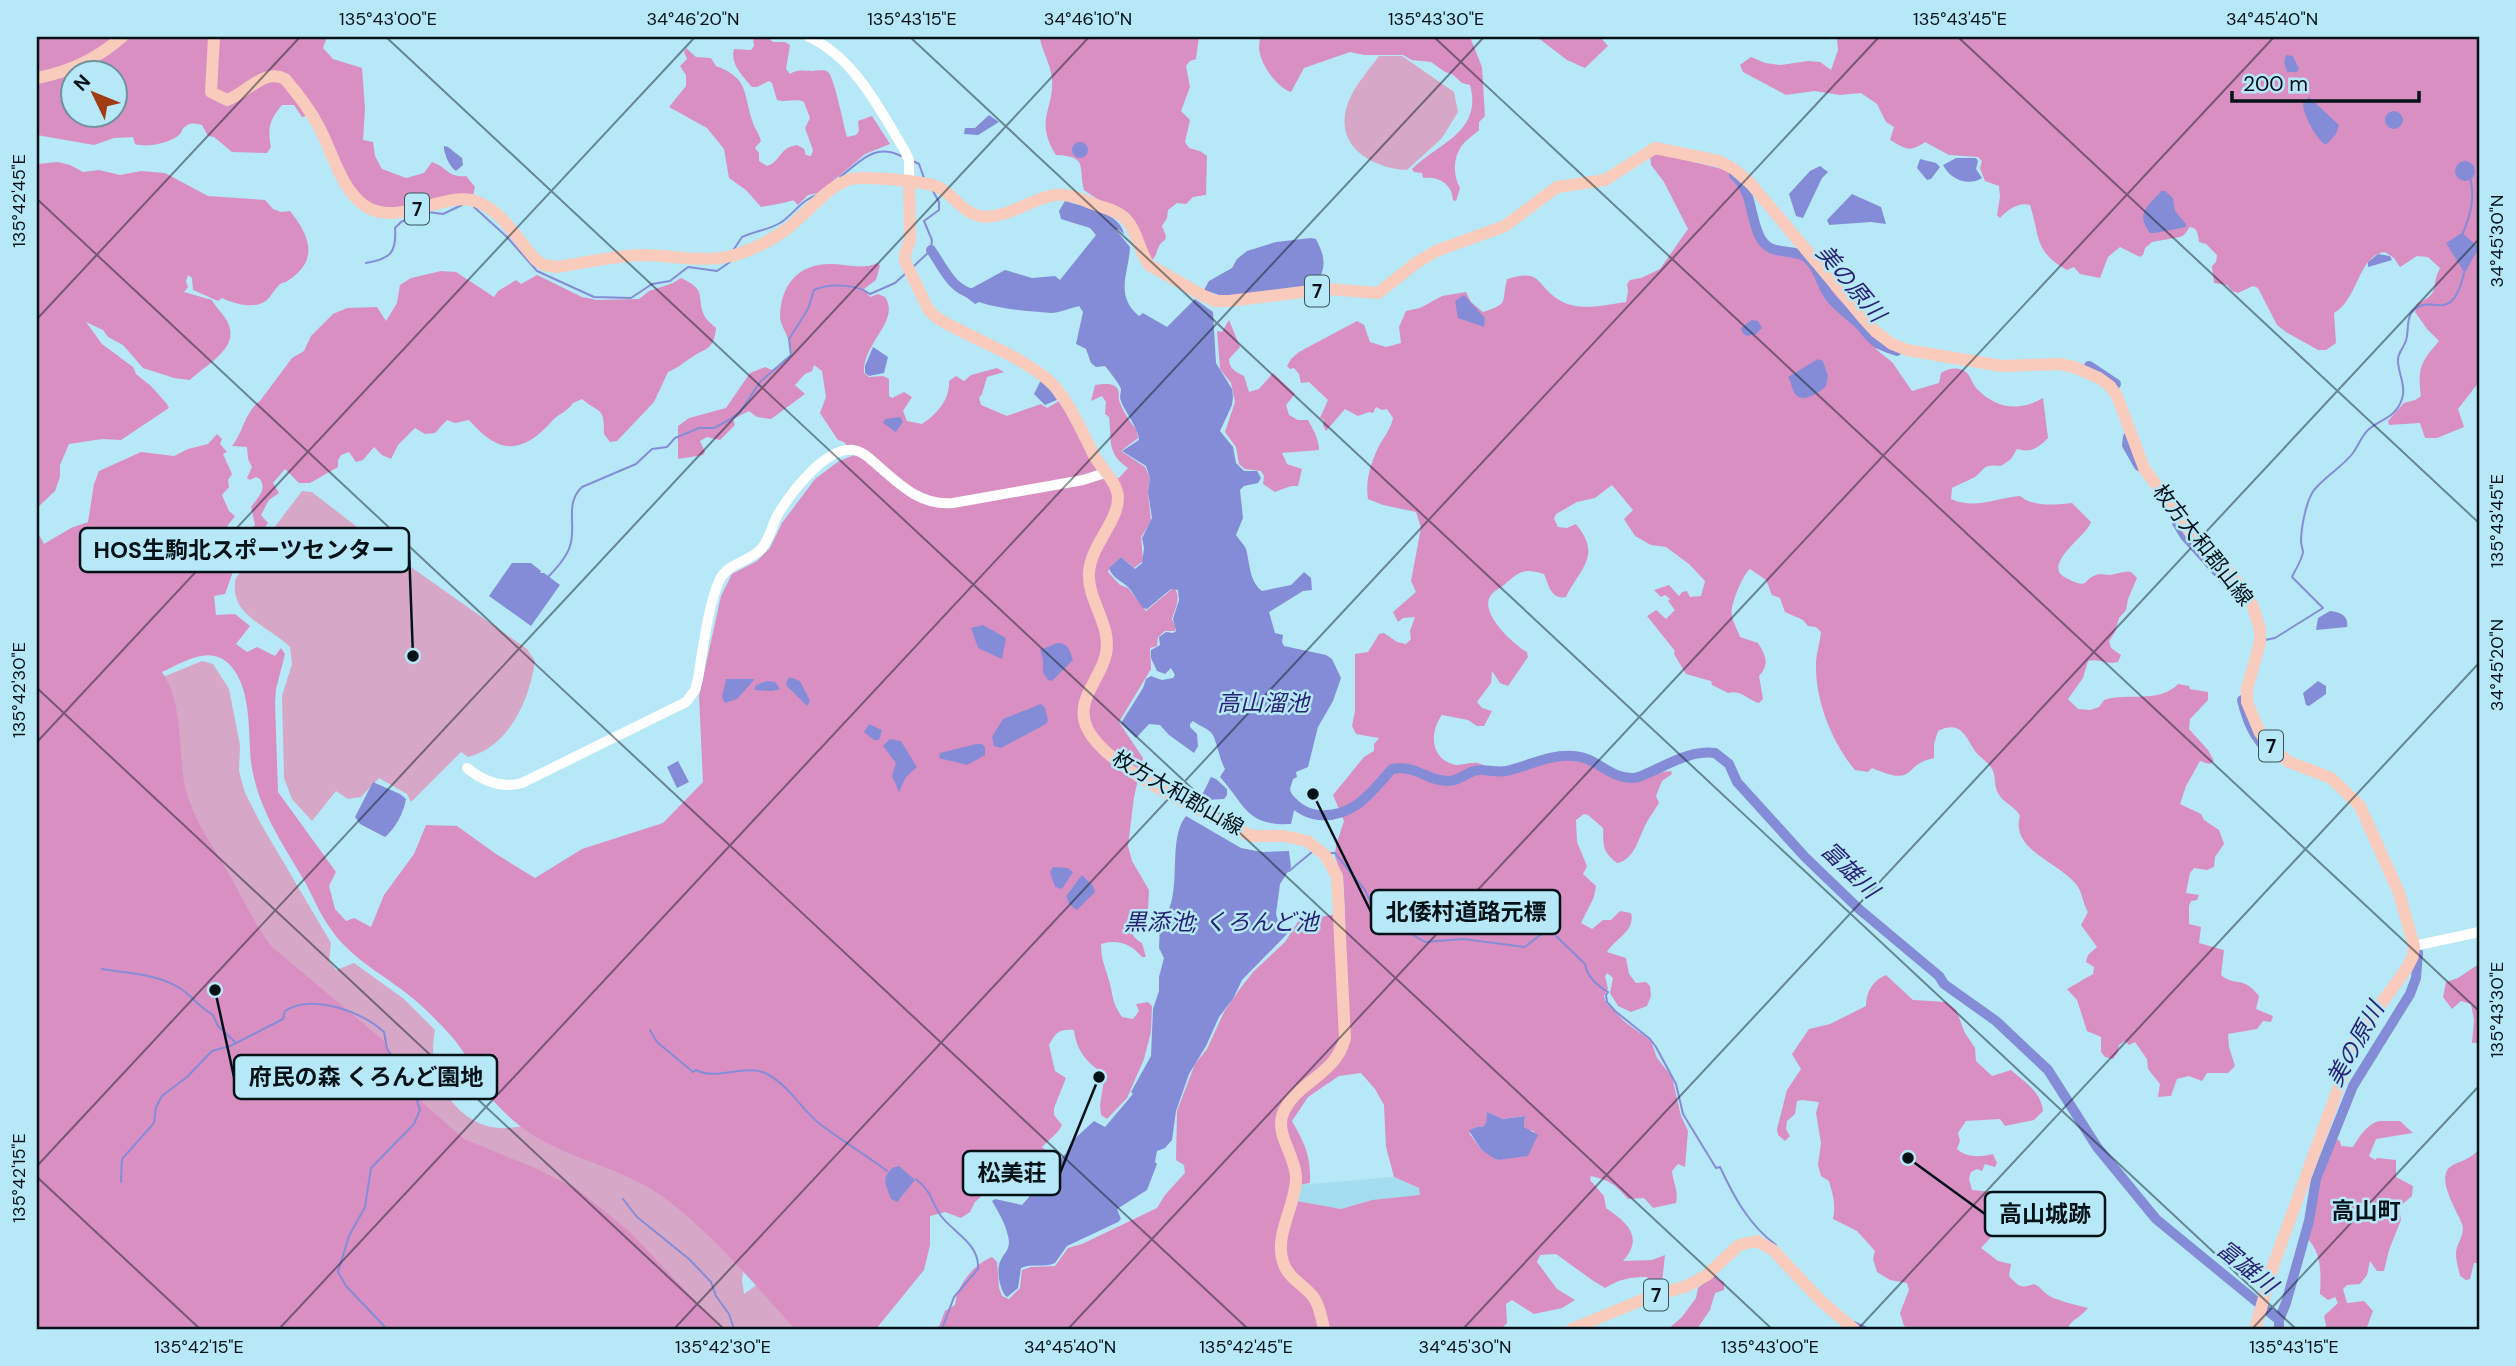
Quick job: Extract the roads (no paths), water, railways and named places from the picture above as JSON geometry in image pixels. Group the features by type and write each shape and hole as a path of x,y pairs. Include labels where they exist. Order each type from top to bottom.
{"main road":[{"path":"37,78 76,67 106,50 122,37"},
{"name":"枚方大和郡山線","path":"214,37 211,92 227,100 243,94 262,78 279,76 285,79 316,121 349,190 366,207 380,212 396,213 461,200 479,202 502,218 536,260 544,265 557,267 637,255 713,258 735,254 783,231 837,186 862,178 929,183 978,216 990,216 1056,195 1069,195 1117,212 1133,230 1143,257 1149,265 1215,301 1327,289 1378,293 1436,251 1505,226 1557,187 1605,180 1655,148 1700,156 1734,169 1751,184 1864,319 1892,344 1932,356 2002,366 2059,364 2074,367 2110,386 2117,396 2144,468 2189,531 2234,578 2252,604 2260,629 2260,643 2247,689 2247,702 2260,733 2269,745 2289,762 2331,778 2360,806 2399,893 2418,946"},
{"name":"枚方大和郡山線","path":"909,181 911,233 905,261 928,309 943,322 1049,380 1064,400 1117,490 1118,500 1090,562 1090,583 1103,621 1107,644 1102,666 1086,697 1084,715 1088,731 1102,748 1132,771 1235,828 1252,836 1297,838 1315,846 1329,860 1338,876 1345,1038 1340,1055 1331,1066 1287,1104 1280,1126 1294,1163 1296,1181 1283,1236 1282,1258 1289,1274 1314,1298 1324,1329"},
{"path":"2255,1329 2274,1263 2357,1037 2407,968 2418,946"},
{"name":"7","path":"1572,1329 1648,1297 1695,1282 1732,1250 1751,1241 1762,1243 1773,1250 1821,1301 1854,1329"}],"street":[{"path":"810,37 824,44 842,59 868,94 905,151 909,160 909,181"},
{"path":"467,768 482,779 497,784 522,783 686,702 695,690 717,589 724,573 760,549 782,508 808,475 842,451 863,453 910,493 937,503 954,503 1083,481 1105,473"},
{"path":"2418,946 2479,932"}],"water":[{"path":"2286,55 2293,56 2299,69 2297,72 2287,72 2284,62"},
{"path":"2309,97 2339,125 2336,134 2327,144 2317,136 2305,113 2303,103"},
{"path":"2394,111 2400,114 2403,120 2400,126 2394,129 2388,126 2385,120 2388,114"},
{"path":"989,115 999,122 978,135 964,134 965,128 975,128"},
{"path":"1080,142 1086,144 1086,156 1080,158 1074,156 1072,150 1074,144"},
{"path":"444,146 462,158 463,165 456,171 447,160"},
{"path":"1956,158 1976,158 1976,169 1982,178 1965,182 1954,178 1943,165"},
{"path":"1920,159 1936,163 1940,167 1931,179 1927,180 1917,168"},
{"path":"2465,161 2472,164 2475,171 2472,178 2465,181 2458,178 2455,171 2458,164"},
{"path":"1820,166 1828,172 1822,178 1803,218 1796,216 1789,194 1810,171"},
{"path":"2161,191 2173,198 2175,211 2186,227 2150,233 2143,215"},
{"path":"1852,194 1881,207 1886,224 1871,222 1829,225 1827,220"},
{"name":"高山溜池","path":"1065,201 1109,215 1121,227 1124,234 1116,230 1130,247 1125,292 1131,308 1139,316 1143,313 1167,327 1195,299 1213,312 1216,363 1232,389 1233,397 1220,431 1233,447 1236,463 1244,471 1257,471 1261,478 1258,483 1244,486 1240,490 1243,518 1236,535 1246,549 1252,577 1262,591 1291,585 1304,572 1311,578 1312,590 1303,591 1269,612 1275,633 1283,635 1284,646 1326,655 1332,659 1341,678 1333,701 1318,727 1308,767 1296,772 1297,777 1293,779 1290,789 1295,806 1291,824 1265,822 1248,812 1220,777 1225,769 1213,735 1193,721 1190,727 1197,734 1198,746 1194,753 1160,725 1149,724 1136,738 1121,723 1146,679 1151,676 1162,680 1175,675 1171,668 1165,674 1157,671 1151,658 1151,650 1160,645 1159,637 1166,632 1176,631 1173,619 1179,600 1178,590 1171,589 1147,609 1143,608 1129,588 1115,577 1109,568 1121,557 1135,569 1142,563 1142,538 1152,518 1148,492 1150,478 1146,466 1122,451 1139,440 1120,400 1120,386 1105,366 1096,367 1091,363 1086,349 1076,344 1083,312 1079,306 1051,313 979,302 975,304 961,293 963,288 972,288 1005,270 1032,278 1055,276 1060,280 1096,235 1090,228 1061,219 1059,211"},
{"path":"2462,233 2479,247 2464,272 2446,243"},
{"path":"1316,239 1324,262 1316,285 1225,297 1204,290 1209,281 1232,268 1237,259 1247,251 1276,242"},
{"path":"2378,254 2390,256 2392,260 2368,267 2368,262"},
{"path":"1464,295 1485,318 1484,327 1458,318 1455,301"},
{"path":"1752,320 1758,321 1762,328 1756,334 1746,336 1741,328"},
{"path":"873,347 888,357 884,373 869,376 865,373 865,366"},
{"path":"1818,359 1823,361 1828,376 1826,386 1811,396 1798,397 1788,377"},
{"path":"1041,380 1057,400 1045,405 1034,394"},
{"path":"900,417 903,422 896,432 883,423 885,419"},
{"path":"512,563 531,563 540,573 560,585 531,626 489,596"},
{"path":"2330,611 2345,617 2347,627 2316,630 2318,618"},
{"path":"983,625 1006,638 1002,659 978,648 971,628"},
{"path":"1057,643 1067,646 1073,660 1052,681 1043,673 1040,650"},
{"path":"789,677 800,681 810,701 807,706 787,686"},
{"path":"726,679 754,680 737,699 725,703 722,697"},
{"path":"767,681 775,682 780,689 754,690 756,685"},
{"path":"2318,681 2326,686 2326,694 2309,706 2306,705 2303,693"},
{"path":"1041,704 1048,720 1046,724 1001,748 994,746 992,737 1003,719"},
{"path":"869,724 882,730 879,740 874,740 864,732"},
{"path":"890,739 901,741 917,767 906,777 899,792 892,776 896,763 883,746"},
{"path":"976,744 985,747 985,755 967,765 939,758 940,753"},
{"path":"678,761 689,782 677,788 667,767"},
{"path":"1211,777 1227,789 1224,799 1207,800 1201,797"},
{"path":"373,782 406,799 398,820 385,837 360,824 355,817"},
{"name":"黒添池; くろんど池","path":"1186,816 1241,848 1262,852 1289,851 1291,867 1280,884 1276,914 1279,924 1288,930 1287,934 1242,980 1233,999 1219,1017 1189,1074 1176,1111 1172,1140 1165,1148 1157,1151 1157,1164 1147,1190 1117,1209 1121,1219 1118,1222 1067,1246 1055,1263 1021,1268 1018,1288 1007,1297 1001,1286 998,1270 1009,1242 1003,1221 992,1201 995,1199 1022,1205 1029,1197 1030,1191 1026,1191 1028,1185 1035,1178 1048,1174 1066,1153 1071,1142 1094,1121 1105,1127 1133,1094 1131,1092 1151,1056 1153,1009 1164,958 1159,948 1160,923 1168,912 1172,899 1177,840"},
{"path":"1053,867 1068,868 1073,872 1062,889 1055,887 1050,872"},
{"path":"1082,875 1095,892 1077,910 1070,905 1066,896"},
{"path":"1487,1112 1503,1119 1525,1116 1524,1127 1538,1135 1528,1156 1498,1160 1481,1149 1469,1131 1486,1123"},
{"path":"899,1166 915,1180 897,1202 891,1199 885,1180 892,1168"}],"waterway":[{"path":"840,177 861,160 875,153 901,156"},
{"path":"913,161 919,164 924,178"},
{"name":"美の原川","path":"1734,175 1745,189 1757,231 1766,245 1797,253 1809,260 1836,304 1877,343 1897,351"},
{"path":"2463,233 2471,206 2470,177"},
{"path":"914,266 931,250 932,240 924,221 939,210 939,202 933,191"},
{"path":"734,249 742,237 780,223 817,195"},
{"path":"428,212 443,214 462,205"},
{"path":"474,207 507,237 537,271 594,297 631,298 652,284 670,281 688,267 717,271 730,262"},
{"path":"366,263 386,257 395,243 395,228 416,215"},
{"name":"富雄川","path":"931,250 954,283 975,295"},
{"path":"2265,640 2275,638 2323,608 2292,577 2303,551 2302,530 2309,501 2314,490 2344,463 2368,430 2392,414 2399,405 2403,390 2398,359 2412,312 2419,306 2447,304 2453,300 2464,273"},
{"path":"547,578 564,558 570,546 572,508 582,487 636,464 652,449 667,447 675,438 699,428 714,428 740,412 760,382 791,355 789,339 808,309 814,290 827,286 843,286 858,288 870,294 895,283 905,274"},
{"name":"美の原川","path":"2089,366 2116,384"},
{"name":"美の原川","path":"2128,437 2127,445 2139,466"},
{"name":"美の原川","path":"2177,523 2185,536 2239,596"},
{"name":"美の原川","path":"2242,700 2252,729 2270,752"},
{"name":"富雄川","path":"1287,796 1305,811 1331,815 1361,802 1392,769 1407,769 1449,781 1478,770 1506,771 1547,759 1574,756 1589,760 1617,775 1633,778 1689,756 1715,753 1729,764 1737,782 1805,857 1859,909 1939,976 1944,984 1996,1021 2048,1070 2097,1147 2156,1219 2279,1320"},
{"path":"1289,871 1312,852"},
{"path":"1331,853 1335,853 1365,890 1373,907 1382,917 1425,942 1463,939 1525,947 1545,931 1554,934 1585,964 1588,973 1600,987 1608,992 1607,1002 1615,1011 1656,1047 1676,1084 1683,1114 1716,1168 1720,1167 1743,1210 1758,1229 1776,1245"},
{"name":"美の原川","path":"2279,1329 2279,1320 2309,1221 2316,1179 2353,1086 2410,994 2416,978 2418,953"},
{"path":"102,969 151,977 178,987 213,1015 218,1026 235,1042"},
{"path":"121,1182 122,1159 154,1123 156,1107 162,1096 188,1076 212,1051 230,1046 283,1019 285,1011 296,1006 322,1004 363,1018 384,1032 387,1049 411,1083 420,1110 414,1124 371,1168 365,1207 349,1236 338,1272 346,1286 387,1329"},
{"path":"650,1030 657,1042 693,1072 696,1070 713,1074 748,1070 765,1073 788,1090 820,1124 887,1171"},
{"path":"916,1179 929,1193 941,1216 971,1246 978,1260 978,1269 954,1297 942,1329"},
{"path":"623,1199 637,1217 689,1259 711,1282 716,1296 729,1314 734,1329"},
{"path":"1854,1322 1869,1329"}],"place":[{"name":"HOS生駒北スポーツセンター","path":"413,656"},
{"name":"北倭村道路元標","path":"1313,794"},
{"name":"府民の森 くろんど園地","path":"215,990"},
{"name":"松美荘","path":"1099,1077"},
{"name":"高山城跡","path":"1908,1158"}],"district":[{"name":"高山町","path":"2366,1211"}]}
